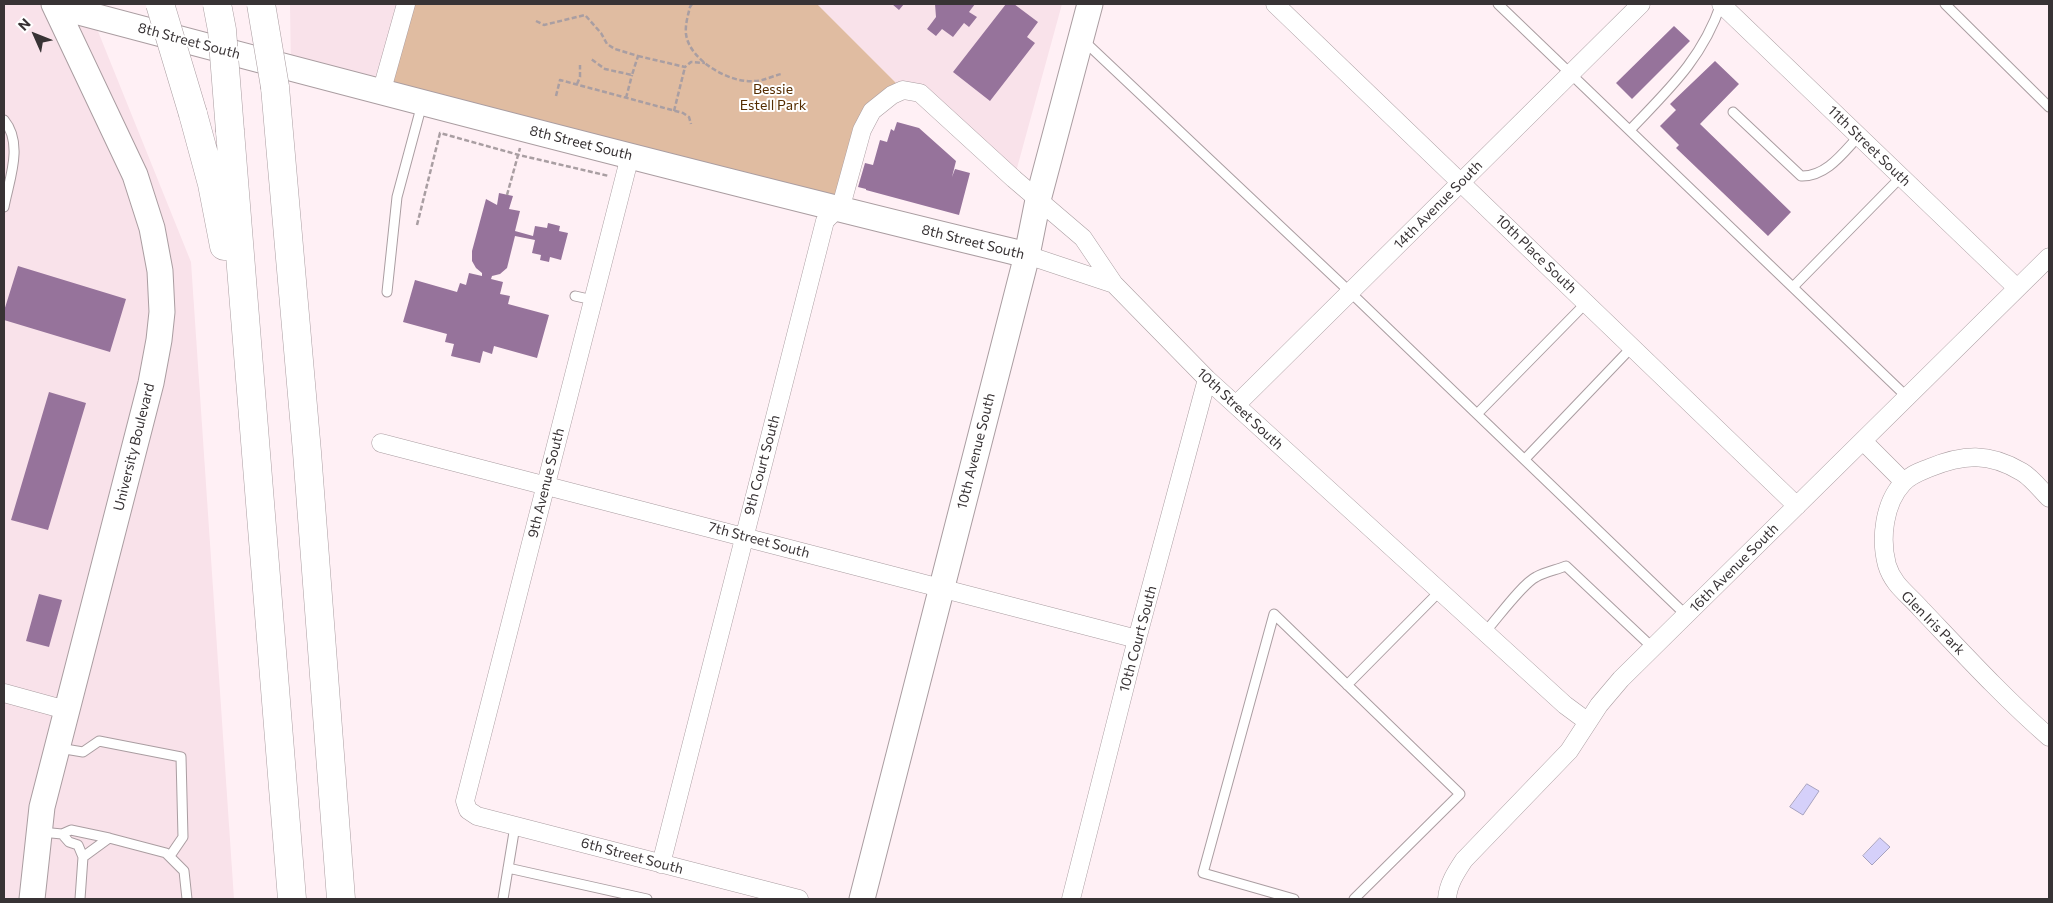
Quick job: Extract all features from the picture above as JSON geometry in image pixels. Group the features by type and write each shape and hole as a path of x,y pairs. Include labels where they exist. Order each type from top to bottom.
{"highway":[{"path":"160,4 212,184 252,398"},
{"path":"217,4 222,30 292,899"},
{"path":"261,4 275,87"},
{"path":"271,4 275,87 307,452 341,899"}],"street":[{"name":"8th Street South","path":"53,4 423,104 837,209 1028,255 1114,284"},
{"name":"University Boulevard","path":"32,899 51,833 42,807 150,383 159,340 162,299 156,242 140,188 53,4"},
{"path":"381,93 406,4"},
{"name":"10th Avenue South","path":"862,899 1028,255 1038,200 1090,4"},
{"name":"10th Place South","path":"1275,4 1797,506"},
{"name":"14th Avenue South","path":"1236,405 1641,4"},
{"name":"11th Street South","path":"1721,4 2017,288"},
{"name":"10th Street South","path":"903,90 920,93 1038,200 1083,238 1114,284 1207,379 1565,705 1588,722"},
{"name":"9th Court South","path":"660,864 825,221 837,209 842,199 866,121 881,102 903,90"},
{"name":"9th Avenue South","path":"468,810 465,801 630,156"},
{"name":"16th Avenue South","path":"1447,899 1449,886 1454,874 1464,860 1569,750 1599,705 1620,679 2049,257"},
{"name":"10th Court South","path":"1071,899 1207,379"},
{"path":"1863,441 1904,481 1913,474 1944,461 1972,456 2007,465 2024,472 2049,498"},
{"name":"7th Street South","path":"381,442 1138,639"},
{"name":"Glen Iris Park","path":"1904,481 1895,493 1885,522 1885,552 1891,576 1898,588 1916,603 1934,625 2049,737"},
{"path":"4,693 66,710"},
{"name":"6th Street South","path":"468,810 477,816 799,899"}],"lane":[{"path":"1498,4 1907,397"},
{"path":"1630,130 1682,76 1712,28 1721,4"},
{"path":"1945,4 2049,106"},
{"path":"1081,38 1350,292 1686,614"},
{"path":"387,292 397,196 423,104"},
{"path":"1734,112 1801,176 1815,175 1821,172 1834,162 1858,136"},
{"path":"4,120 9,126 16,147 4,207"},
{"path":"1793,287 1900,177"},
{"path":"575,296 593,300"},
{"path":"1477,414 1586,302"},
{"path":"1524,459 1632,347"},
{"path":"1485,632 1534,577 1566,566 1653,648"},
{"path":"1347,685 1440,591"},
{"path":"1294,899 1203,873 1274,614 1460,794 1354,899"},
{"path":"56,748 83,752 99,741 181,757 183,836 170,856"},
{"path":"503,899 515,826"},
{"path":"51,833 71,830 166,853 184,871 186,899"},
{"path":"51,833 78,845 83,857 80,899"},
{"path":"83,857 109,838"},
{"path":"508,868 647,899"}],"path":[{"path":"692,4 686,34 690,44 706,63 734,80 755,82 781,74"},
{"path":"536,20 544,24 585,15 601,33 607,44 615,49 685,67"},
{"path":"626,98 638,56"},
{"path":"591,59 606,69 632,75"},
{"path":"674,110 685,67 691,62 706,63"},
{"path":"577,84 580,77 580,65"},
{"path":"556,96 560,80 674,110 689,117 691,124"},
{"path":"417,225 440,133 519,155 616,178"},
{"path":"507,195 522,145"}],"shaded area":[{"path":"4,4 87,4 191,262 234,899 4,899"},
{"path":"290,4 406,4 381,93 291,69"},
{"path":"817,4 1062,4 1014,179 903,90"},
{"path":"1807,784 1819,791 1803,815 1790,807"},
{"path":"1880,838 1890,847 1872,865 1863,856"}],"green space":[{"name":"Bessie Estell Park","path":"406,4 817,4 903,90 881,102 837,209 381,93"}],"building":[{"path":"892,4 904,4 899,10"},
{"path":"935,4 975,4 969,12 977,17 969,27 964,23 953,37 942,29 936,36 927,29 936,17"},
{"path":"1006,4 1014,4 1038,22 1027,37 1035,43 990,101 953,72"},
{"path":"1674,26 1690,41 1632,99 1616,83"},
{"path":"1715,61 1739,84 1700,124 1791,212 1768,236 1676,148 1679,145 1660,126 1676,110 1670,104"},
{"path":"897,122 919,128 956,161 952,177 955,169 970,173 959,215 858,187 865,163 873,165 880,140 887,142 891,129 894,131"},
{"path":"499,193 513,196 509,209 520,211 515,231 533,236 535,226 547,228 548,223 560,226 559,231 568,233 561,260 550,257 549,262 540,260 541,255 532,253 535,240 515,236 507,268 500,274 492,276 491,279 503,282 500,294 510,296 508,304 549,315 537,358 494,346 492,354 483,351 480,363 451,356 454,344 445,342 447,334 403,322 415,280 457,292 460,283 466,285 469,273 482,276 482,273 472,261 472,251 486,199 497,205"},
{"path":"18,266 126,299 110,352 4,320 4,311"},
{"path":"49,392 86,403 48,530 11,520"},
{"path":"39,594 62,600 49,647 26,641"}]}
